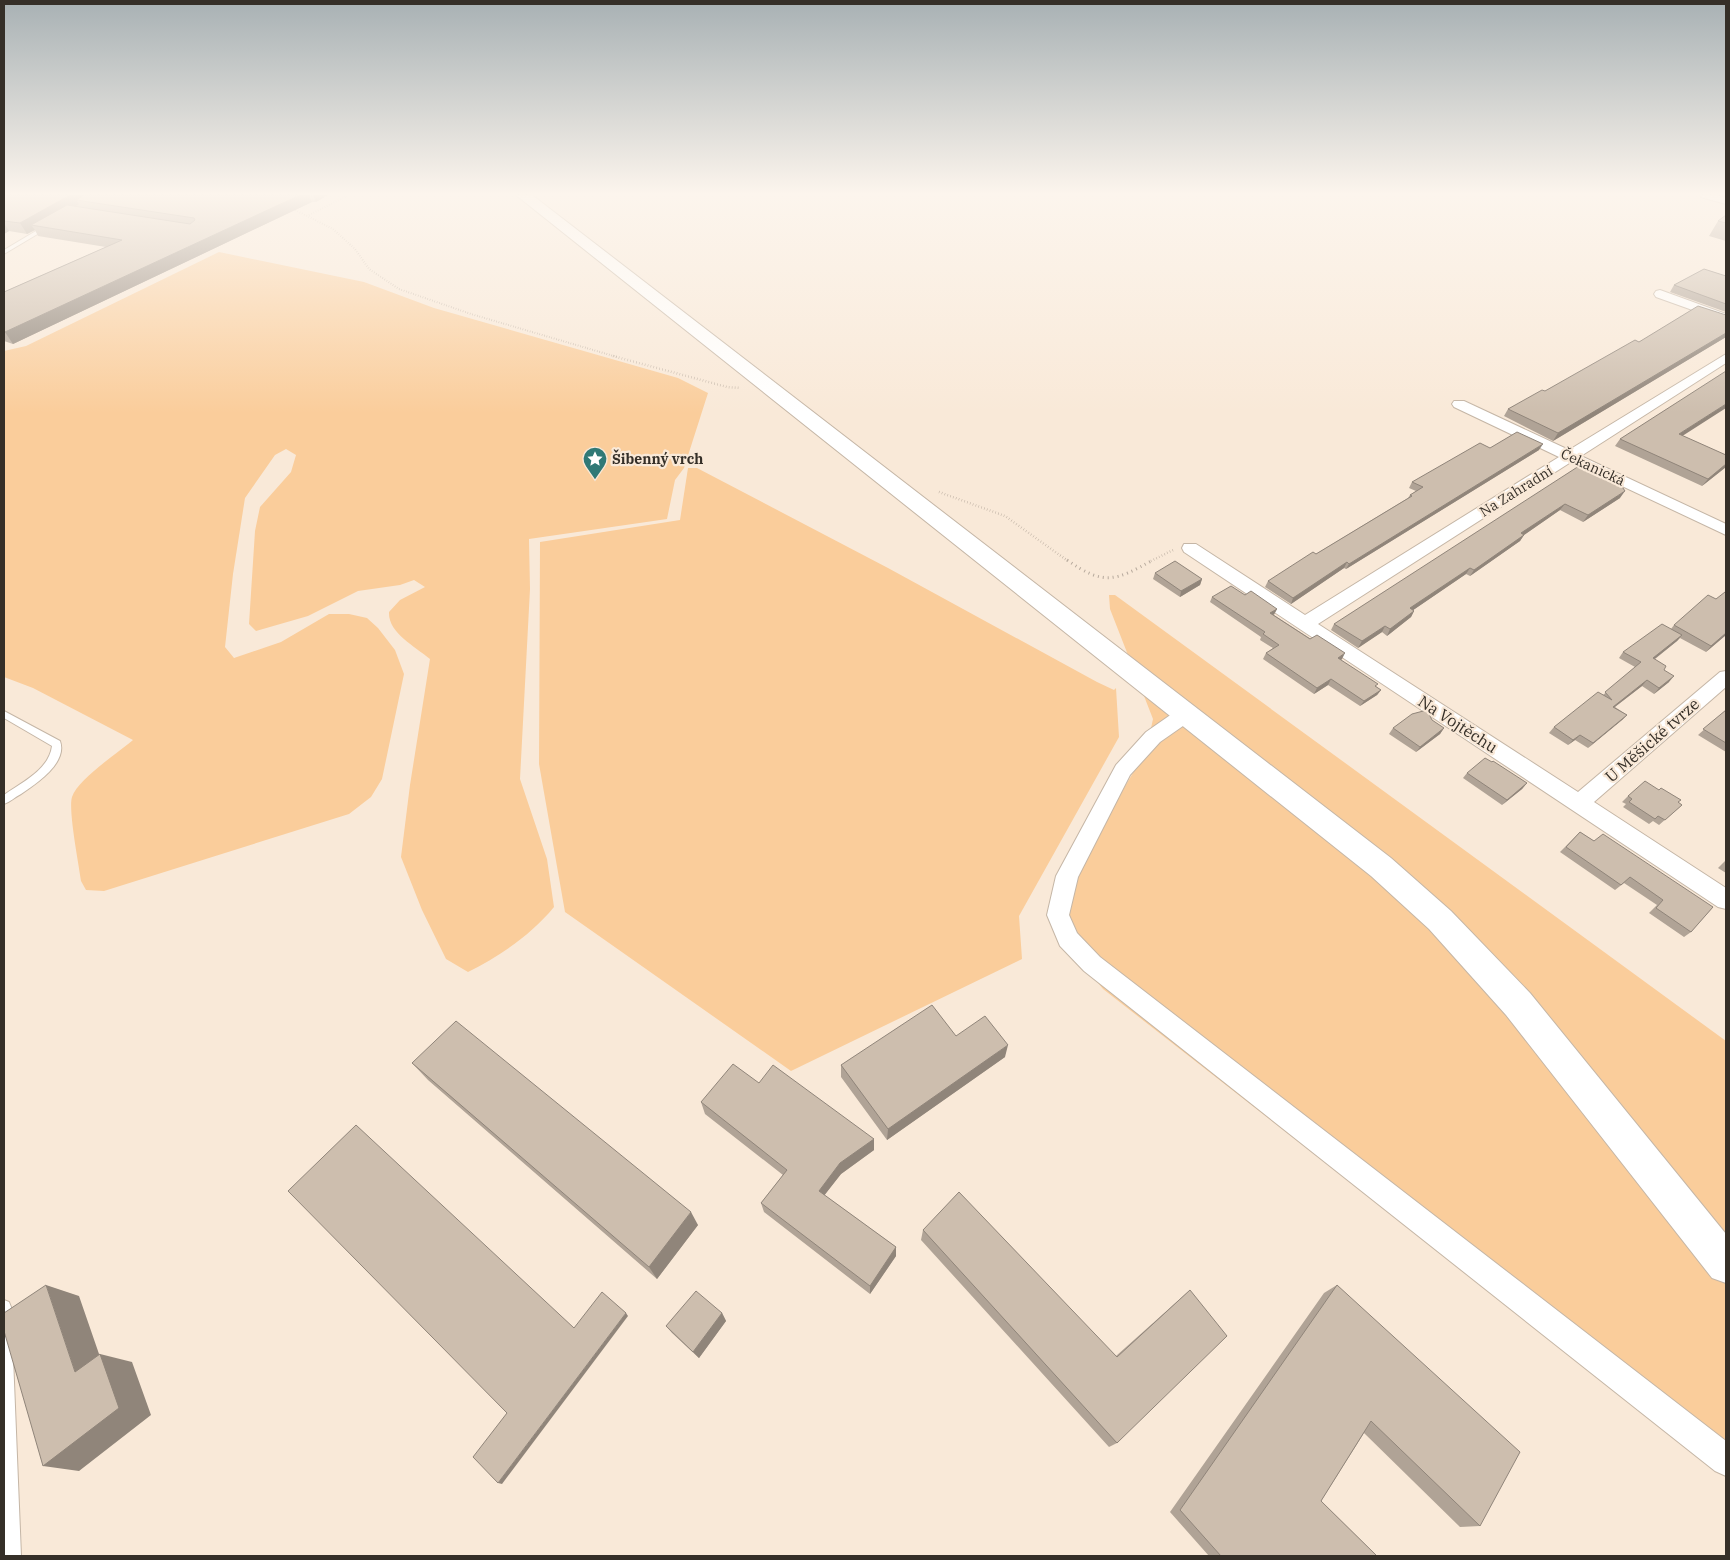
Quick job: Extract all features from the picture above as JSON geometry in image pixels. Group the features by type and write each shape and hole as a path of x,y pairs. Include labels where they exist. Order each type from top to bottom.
{"main road":[{"path":"616,268 1381,867 1440,920 1518,1004 1726,1264"}],"street":[{"path":"1660,294 1726,318"},
{"name":"Na Zahradní","path":"1306,623 1726,358"},
{"name":"Čekanická","path":"1459,404 1726,530"},
{"name":"Na Vojtěchu","path":"1190,548 1726,900"},
{"name":"U Měšické tvrze","path":"1578,804 1726,677"},
{"path":"1186,714 1153,737 1123,770 1067,876 1058,915 1068,939 1092,964 1726,1460"}],"lane":[{"path":"4,714 57,744 58,752 46,770 4,800"},
{"path":"4,1307 13,1556"}],"path":[{"path":"369,268 383,280 413,295 668,372 727,387 755,390 769,388"},
{"path":"934,490 1013,520 1083,571 1099,578 1116,578 1172,550 1182,547 1190,548"}],"shaded area":[{"path":"187,268 295,268 364,282 434,308 678,378 708,393 684,468 675,480 667,519 529,539 530,589 520,779 547,859 554,907 525,936 492,959 468,972 446,959 422,910 401,857 410,785 430,659 398,633 390,620 389,612 400,600 425,587 414,580 400,585 358,591 308,616 256,631 249,624 255,531 260,507 291,472 296,455 286,449 275,455 245,498 233,574 225,647 234,658 281,642 329,614 349,614 367,618 378,628 395,650 404,674 382,779 371,797 349,814 104,891 86,890 81,881 74,838 71,813 72,797 90,774 133,740 33,688 4,677 4,351 26,346"},
{"path":"688,468 697,468 888,568 1097,682 1114,690 1116,688 1119,737 1019,916 1022,959 791,1071 565,912 539,764 540,542 680,520"},
{"path":"1109,595 1115,595 1726,1041 1726,1476 1103,989 1077,957 1065,892 1146,751 1153,719 1110,609"}],"building":[{"path":"59,268 143,268 5,332 4,292"},
{"path":"1704,269 1726,276 1726,304 1674,285"},
{"path":"1698,306 1726,315 1726,333 1558,433 1508,409 1542,390 1545,391 1635,340 1639,342"},
{"path":"1726,371 1726,404 1679,434 1726,455 1726,464 1708,479 1620,439"},
{"path":"1517,432 1543,444 1349,564 1347,562 1293,598 1268,581 1313,552 1316,554 1412,496 1410,495 1423,487 1412,482 1480,443 1490,448"},
{"path":"1579,466 1583,468 1586,466 1616,478 1625,491 1588,515 1565,504 1521,533 1524,535 1474,570 1470,568 1410,608 1414,611 1390,629 1385,626 1362,641 1334,624"},
{"path":"1175,561 1202,579 1181,591 1155,573"},
{"path":"1231,586 1245,595 1251,591 1277,609 1270,613 1310,639 1317,635 1345,653 1338,658 1378,684 1375,686 1381,690 1364,701 1331,679 1317,688 1266,653 1279,645 1263,634 1265,632 1212,597"},
{"path":"1725,592 1726,633 1711,646 1674,625 1708,595 1716,599"},
{"path":"1662,624 1682,635 1653,658 1666,666 1664,670 1674,676 1659,688 1647,680 1613,707 1627,715 1593,743 1580,735 1573,740 1554,727 1598,692 1612,700 1605,692 1641,662 1623,652"},
{"path":"1427,710 1432,720 1444,728 1420,747 1393,728 1412,714"},
{"path":"1726,710 1726,743 1703,729"},
{"path":"1485,758 1493,761 1527,783 1507,800 1467,773"},
{"path":"1645,781 1681,800 1678,802 1682,805 1665,820 1658,816 1655,819 1629,802 1632,799 1628,796"},
{"path":"1580,832 1594,841 1603,834 1713,907 1691,932 1656,908 1663,900 1630,877 1621,885 1566,847"},
{"path":"932,1005 956,1036 985,1016 1008,1045 888,1129 841,1065"},
{"path":"456,1021 691,1212 649,1267 412,1063"},
{"path":"733,1064 759,1083 773,1065 874,1139 840,1163 819,1191 896,1247 870,1286 761,1203 787,1170 701,1102"},
{"path":"356,1125 574,1328 602,1292 626,1313 498,1483 473,1457 507,1413 288,1191"},
{"path":"959,1192 1117,1357 1190,1290 1227,1336 1117,1443 923,1230"},
{"path":"46,1285 75,1372 100,1354 119,1408 43,1466 4,1331 4,1313"},
{"path":"1337,1285 1520,1452 1480,1526 1371,1421 1321,1501 1377,1556 1221,1556 1180,1510"},
{"path":"696,1291 722,1313 693,1352 666,1326"}],"place":[{"name":"Šibenný vrch","path":"595,480"}]}
